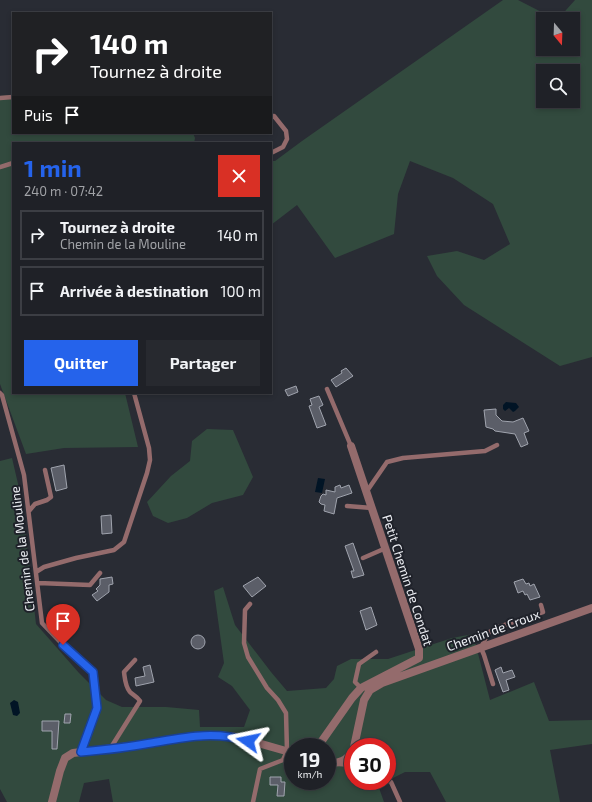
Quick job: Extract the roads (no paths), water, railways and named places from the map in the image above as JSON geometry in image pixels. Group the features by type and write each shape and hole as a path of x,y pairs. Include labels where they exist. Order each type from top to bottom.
{"street":[{"name":"Petit Chemin de Condat","path":"324,738 361,688 419,658 420,648 351,446"},
{"name":"Chemin de Croux","path":"355,738 364,700 370,690 382,683 592,608"},
{"path":"52,802 60,771 66,758 73,753 194,736 216,735 237,737 284,750"}],"lane":[{"path":"0,98 12,97"},
{"path":"272,117 274,116 286,131 287,139 283,147 272,152"},
{"path":"0,167 12,163"},
{"path":"327,389 351,446"},
{"name":"Chemin de la Mouline","path":"0,394 2,395 24,475 42,623 63,645 93,672 97,708 81,752"},
{"path":"36,572 44,567 114,550 124,542 150,460 149,448 134,394"},
{"path":"366,491 387,462 403,458 486,451 497,445"},
{"path":"29,511 35,504 51,497 45,470"},
{"path":"347,506 372,508"},
{"path":"363,558 386,548"},
{"path":"38,583 90,585 100,573"},
{"path":"250,604 245,610 244,643 248,657 267,688 278,700 286,713 289,738"},
{"path":"493,684 481,648 488,633 496,628 543,612 541,605"},
{"path":"361,688 354,682 359,664 376,652"},
{"path":"110,749 140,701 137,696 129,691 125,682 124,672 135,660"},
{"path":"253,802 260,769 284,759"},
{"path":"395,790 400,802"}],"water":[{"path":"506,402 516,403 519,407 513,412 509,408 505,411 503,409 503,405"},
{"path":"318,478 325,479 322,493 315,492"},
{"path":"14,700 18,702 20,713 17,716 13,715 10,703"}]}
